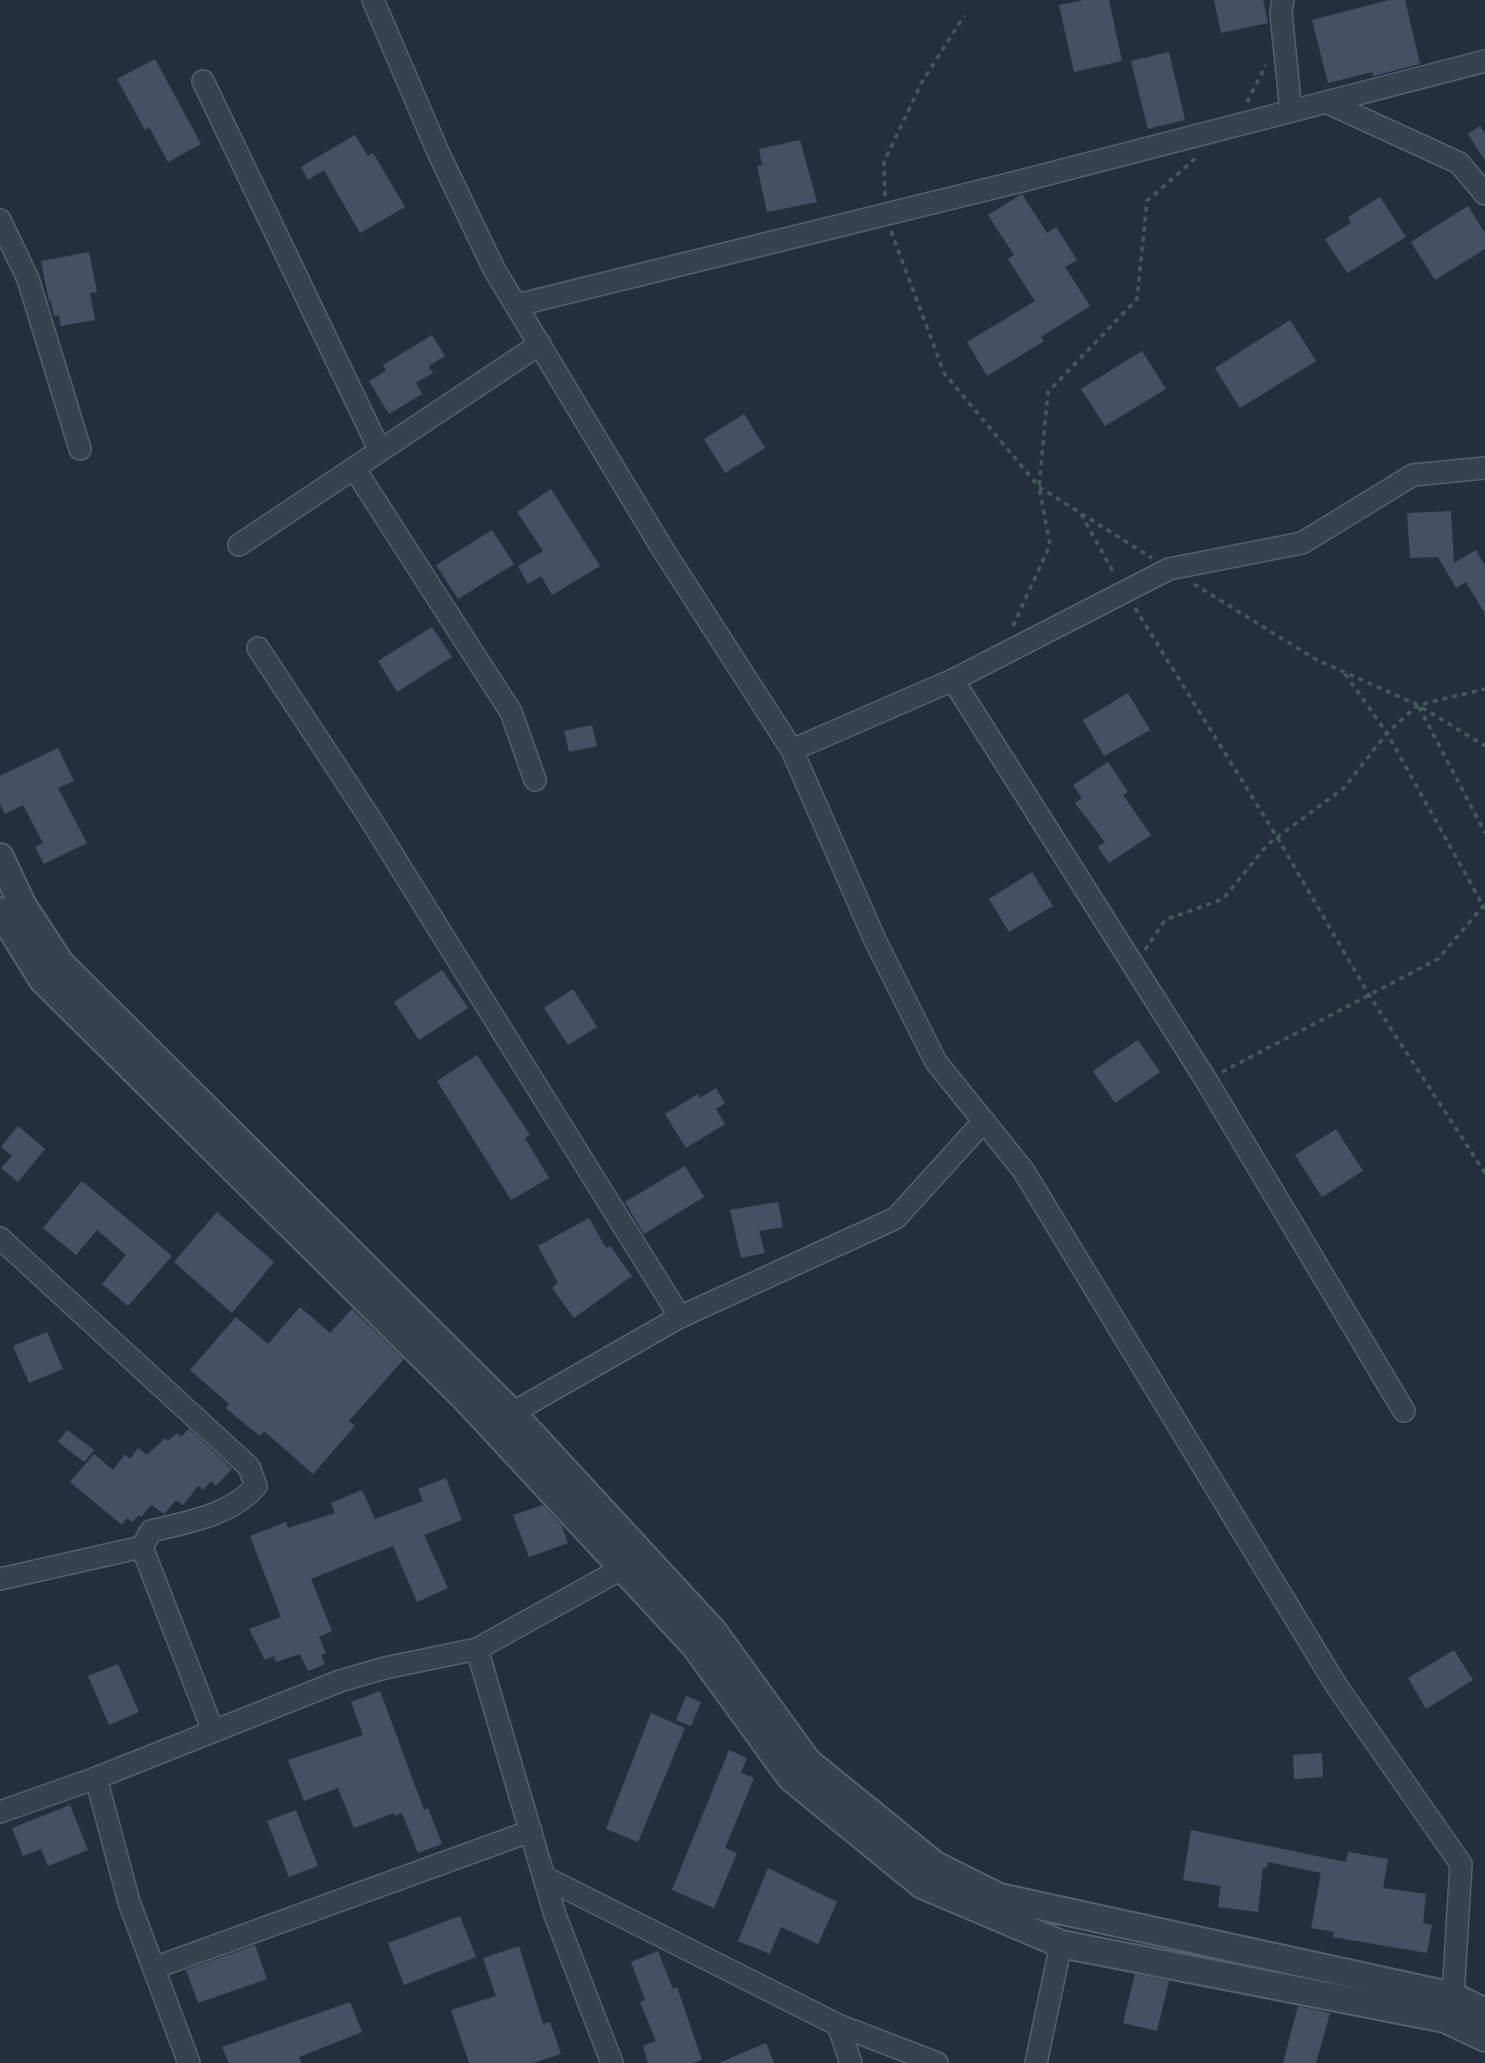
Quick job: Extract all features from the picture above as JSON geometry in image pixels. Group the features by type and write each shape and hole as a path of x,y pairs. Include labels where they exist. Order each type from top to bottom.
{"street":[{"path":"373,0 438,152 494,270 662,548 792,750 875,940 936,1062 1023,1170 1336,1685 1461,1864 1453,1996"},
{"path":"1283,0 1281,13 1291,111"},
{"path":"517,305 885,215 1485,61"},
{"path":"203,81 380,451"},
{"path":"1326,102 1459,163 1485,194"},
{"path":"0,220 28,279 80,449"},
{"path":"239,545 540,344"},
{"path":"354,468 511,712 535,780"},
{"path":"792,750 953,680 1169,569 1301,543 1413,475 1485,468"},
{"path":"258,648 366,812 680,1317"},
{"path":"953,680 1206,1080 1405,1411"},
{"path":"0,857 23,906 61,964 512,1413 712,1631 808,1762 935,1865 999,1897 1453,1996 1485,2012"},
{"path":"0,911 42,979 463,1396 695,1646 791,1778 922,1885 1061,1944 1445,2019 1485,2038"},
{"path":"512,1413 680,1317 896,1218 984,1122"},
{"path":"0,1238 249,1467 256,1486 246,1497 215,1514 151,1531 142,1547 0,1579"},
{"path":"142,1547 213,1731"},
{"path":"0,1812 96,1778 351,1678 385,1668 477,1649 623,1568"},
{"path":"477,1649 555,1915 612,2063"},
{"path":"96,1778 129,1902 189,2063"},
{"path":"154,1968 531,1831"},
{"path":"544,1877 838,2025 937,2063"},
{"path":"1036,2063 1061,1944"},
{"path":"838,2025 851,2063"}],"path":[{"path":"964,16 922,82 884,162 885,215 944,373 1039,487 1315,659 1418,705 1485,746"},
{"path":"1233,126 1262,77 1266,64"},
{"path":"1000,656 1049,545 1039,487 1048,392 1137,299 1147,201 1204,151"},
{"path":"1080,512 1125,592 1277,837 1369,995 1485,1173"},
{"path":"1206,1080 1438,959 1484,906 1387,733 1344,672"},
{"path":"1134,966 1166,920 1223,899 1277,837 1344,788 1387,733 1418,705 1485,689"},
{"path":"1418,705 1485,833"}],"building":[{"path":"1084,0 1109,0 1122,61 1074,72 1059,5"},
{"path":"1214,0 1263,0 1268,23 1221,33"},
{"path":"1389,0 1405,0 1420,64 1373,76 1372,72 1328,83 1312,20"},
{"path":"1169,52 1185,120 1148,129 1131,61"},
{"path":"155,59 201,144 168,162 149,127 145,130 117,79"},
{"path":"1480,126 1485,134 1485,161 1468,134"},
{"path":"355,135 368,156 373,153 405,207 360,233 324,170 308,180 301,167"},
{"path":"800,140 817,202 767,212 757,166 762,165 759,149"},
{"path":"1022,194 1047,233 1056,227 1077,260 1065,267 1090,306 1041,337 1044,341 987,376 967,342 1035,301 1008,259 1014,255 988,215"},
{"path":"1380,197 1406,237 1347,273 1325,239 1351,223 1348,217"},
{"path":"1468,206 1485,233 1485,249 1435,280 1411,242"},
{"path":"89,252 97,292 90,293 95,320 61,326 59,315 54,316 49,301 41,261"},
{"path":"1290,320 1316,361 1240,408 1215,368"},
{"path":"432,335 445,356 429,366 433,373 416,383 422,394 389,414 369,381 386,371 383,365"},
{"path":"1142,351 1166,389 1105,426 1081,389"},
{"path":"744,414 765,448 725,473 704,439"},
{"path":"551,489 600,566 552,595 541,576 528,584 518,566 543,551 517,512"},
{"path":"1451,511 1454,563 1476,550 1485,566 1485,614 1466,582 1456,588 1438,557 1410,558 1407,513"},
{"path":"492,530 514,564 458,599 436,565"},
{"path":"432,627 452,657 397,692 378,661"},
{"path":"1128,693 1150,730 1104,756 1083,720"},
{"path":"592,725 597,746 569,752 564,731"},
{"path":"58,748 74,781 58,788 87,843 44,864 35,847 43,843 23,805 5,814 0,804 0,776"},
{"path":"1108,762 1128,792 1123,795 1151,835 1109,863 1098,847 1105,842 1075,803 1082,798 1073,785"},
{"path":"1032,872 1053,906 1009,932 989,899"},
{"path":"442,970 468,1008 419,1040 394,1002"},
{"path":"573,989 597,1027 568,1045 544,1008"},
{"path":"1138,1040 1160,1072 1115,1103 1093,1071"},
{"path":"477,1055 530,1135 525,1138 549,1178 511,1200 437,1081"},
{"path":"716,1088 725,1103 716,1109 725,1124 686,1148 665,1114 698,1094 700,1098"},
{"path":"18,1126 45,1149 18,1182 1,1168 12,1156 1,1147"},
{"path":"1336,1129 1363,1171 1322,1197 1295,1155"},
{"path":"685,1166 704,1197 644,1234 625,1202"},
{"path":"82,1181 172,1256 128,1306 102,1284 126,1255 97,1230 76,1255 43,1228"},
{"path":"778,1202 783,1227 759,1231 765,1253 741,1258 730,1210"},
{"path":"217,1212 274,1262 232,1313 174,1262"},
{"path":"589,1218 606,1248 610,1246 632,1276 574,1318 552,1288 558,1283 538,1246"},
{"path":"300,1307 330,1333 352,1309 404,1359 349,1421 355,1426 313,1474 264,1431 260,1436 241,1421 226,1408 229,1404 190,1370 236,1317 268,1344"},
{"path":"47,1332 63,1369 29,1383 13,1346"},
{"path":"189,1429 232,1469 216,1486 211,1481 203,1490 198,1486 183,1505 176,1500 164,1514 151,1505 141,1517 139,1515 132,1522 127,1518 122,1525 70,1482 94,1454 113,1470 125,1454 130,1459 138,1448 147,1455 165,1438 168,1441 177,1433 181,1437"},
{"path":"67,1430 94,1450 84,1462 58,1442"},
{"path":"446,1478 462,1520 424,1535 448,1588 417,1602 393,1546 311,1579 332,1631 319,1637 326,1653 321,1655 325,1664 308,1671 300,1654 276,1662 274,1656 265,1660 249,1629 281,1617 250,1536 286,1522 288,1528 335,1513 331,1503 362,1490 375,1519 423,1501 418,1489"},
{"path":"543,1505 562,1526 568,1543 529,1557 513,1515"},
{"path":"1454,1650 1473,1680 1426,1709 1408,1678"},
{"path":"118,1664 139,1712 109,1725 88,1676"},
{"path":"380,1691 424,1810 428,1808 442,1844 418,1853 402,1813 395,1816 394,1813 354,1828 338,1788 304,1801 288,1760 363,1735 351,1702"},
{"path":"686,1696 701,1702 691,1726 676,1720"},
{"path":"651,1713 685,1728 638,1842 606,1829"},
{"path":"729,1750 747,1758 741,1773 754,1778 725,1848 737,1853 714,1908 672,1890"},
{"path":"1322,1753 1323,1777 1294,1779 1293,1755"},
{"path":"70,1805 88,1850 48,1866 41,1849 23,1856 12,1828"},
{"path":"296,1810 318,1866 289,1877 267,1821"},
{"path":"1191,1830 1346,1862 1348,1852 1388,1859 1383,1888 1426,1894 1423,1923 1432,1925 1427,1953 1333,1937 1334,1932 1311,1928 1321,1873 1268,1862 1267,1868 1263,1867 1258,1912 1218,1907 1221,1886 1183,1880"},
{"path":"768,1868 837,1902 818,1944 781,1927 770,1954 738,1941"},
{"path":"460,1916 476,1957 404,1985 388,1943"},
{"path":"255,1945 267,1979 198,2003 186,1970"},
{"path":"519,1946 543,2024 550,2022 561,2054 533,2063 469,2063 451,2010 496,1996 483,1958"},
{"path":"658,1951 673,1989 677,1987 702,2060 693,2063 648,2063 643,2046 656,2041 640,2002 645,2000 631,1962"},
{"path":"1135,1974 1169,1981 1157,2031 1123,2023"},
{"path":"350,2002 362,2032 299,2057 301,2063 229,2063 222,2047"},
{"path":"1298,2006 1330,2013 1316,2063 1283,2063"},
{"path":"766,2043 774,2063 719,2063"}]}
